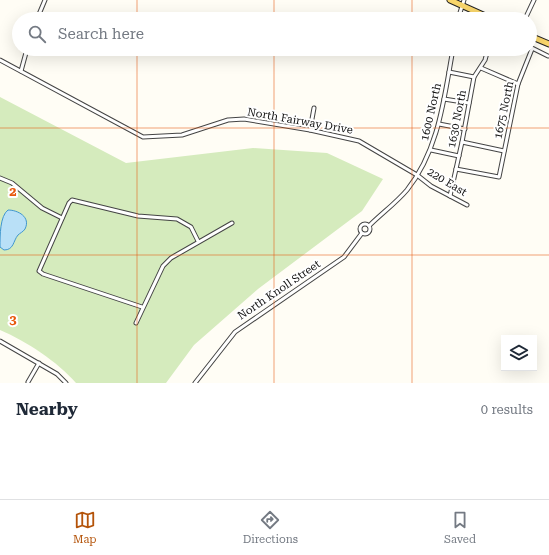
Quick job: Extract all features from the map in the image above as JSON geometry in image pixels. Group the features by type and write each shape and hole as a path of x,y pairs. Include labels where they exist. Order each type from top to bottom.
{"main road":[{"path":"450,0 463,3 479,12"},
{"path":"537,39 549,44"}],"street":[{"path":"40,12 45,0"},
{"path":"529,12 534,0"},
{"path":"537,51 548,56"},
{"path":"21,71 25,56"},
{"name":"1600 North","path":"417,175 431,150 444,99 452,56"},
{"name":"1630 North","path":"450,196 465,129 474,77 481,68 485,56"},
{"name":"1675 North","path":"456,169 499,177 518,84 528,56"},
{"name":"North Fairway Drive","path":"0,60 143,137 182,135 228,120 244,119 359,140 417,175"},
{"path":"481,68 518,84"},
{"path":"449,72 474,77"},
{"path":"444,99 469,103"},
{"path":"310,130 314,108"},
{"path":"438,124 465,129"},
{"path":"462,142 504,150"},
{"path":"431,150 459,156"},
{"name":"220 East","path":"417,175 431,186 467,205"},
{"name":"North Knoll Street","path":"369,226 406,190 417,175"},
{"path":"0,178 12,183 42,208 62,218"},
{"path":"0,182 5,181"},
{"path":"142,307 43,274 39,271 62,218 72,200 138,216 177,219 191,227 198,241"},
{"path":"136,322 163,266 171,258 198,241 232,223"},
{"name":"North Knoll Street","path":"195,383 235,332 344,257 362,233 360,230 362,226 366,224 369,226"},
{"name":"North Knoll Street","path":"362,233 368,234 370,231 369,226"},
{"path":"0,341 57,374 66,383"},
{"path":"28,382 39,363"}],"green space":[{"path":"0,97 126,163 253,148 327,153 383,179 362,211 258,289 194,345 166,383 76,383 60,367 41,353 0,330"}],"water":[{"path":"8,210 16,211 22,215 25,218 26,225 25,229 16,237 12,247 4,250 0,247 0,232 3,217"}]}
